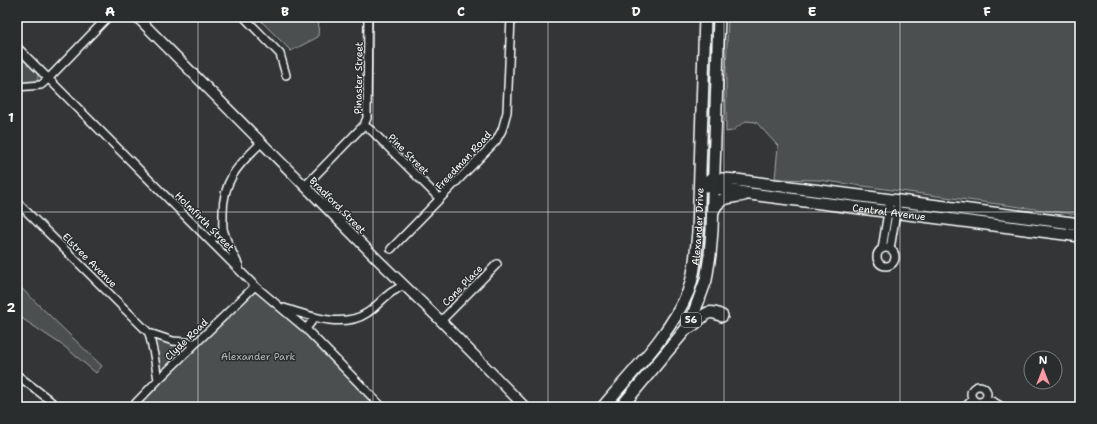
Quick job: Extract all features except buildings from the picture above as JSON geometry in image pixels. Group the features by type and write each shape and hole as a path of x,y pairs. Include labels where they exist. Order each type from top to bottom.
{"main road":[{"name":"Alexander Drive","path":"603,407 661,338 687,293 693,272 698,232 705,17"},
{"name":"Alexander Drive","path":"621,407 686,329 696,310 706,280 710,255 713,211 719,17"},
{"path":"714,153 719,166 724,173 736,180"},
{"name":"Central Avenue","path":"699,182 713,183 736,180 1080,236"},
{"name":"Central Avenue","path":"713,183 750,194 1080,224"},
{"path":"713,211 716,203 721,200 750,194"},
{"path":"686,329 695,324 706,313 712,312 722,316"}],"street":[{"name":"Bradford Street","path":"137,17 261,143 441,321 524,407"},
{"path":"244,17 280,54 286,74"},
{"name":"Pinaster Street","path":"305,186 364,125 367,118 368,17"},
{"name":"Freedman Road","path":"391,249 490,149 502,130 507,112 511,17"},
{"path":"17,87 40,85 48,79 108,18"},
{"name":"Holmfirth Street","path":"17,47 240,269 255,286 306,329 382,407"},
{"name":"Pine Street","path":"364,125 372,131 440,199"},
{"path":"240,269 223,231 222,204 226,186 234,172 245,158 261,143"},
{"name":"Elstree Avenue","path":"17,202 149,333 173,341 196,343"},
{"path":"893,206 890,249 895,256 894,261 890,265 884,266 879,264 876,259 877,253 882,249 893,206"},
{"path":"210,240 223,231"},
{"path":"882,249 890,249"},
{"name":"Cone Place","path":"441,321 497,264"},
{"path":"280,306 315,317 336,320 359,318 376,306 388,294 403,285"},
{"name":"Clyde Road","path":"132,407 255,286"},
{"path":"306,329 315,317"},
{"path":"149,333 158,380"},
{"path":"17,375 57,407"},
{"path":"986,399 986,389 980,386 975,386 971,394 973,399 979,402 986,399 1002,407"},
{"path":"965,407 973,399"}],"green space":[{"path":"257,17 319,17 318,37 291,51"},
{"path":"728,17 1080,17 1080,215 818,180 775,179 778,146 756,122 746,121 732,131 726,132"},
{"path":"17,53 38,75 38,80 34,82 17,84"},
{"path":"17,284 102,366 96,373 65,347 17,315"},
{"name":"Alexander Park","path":"255,286 280,306 382,407 133,407 158,380 149,333 196,343"}]}
